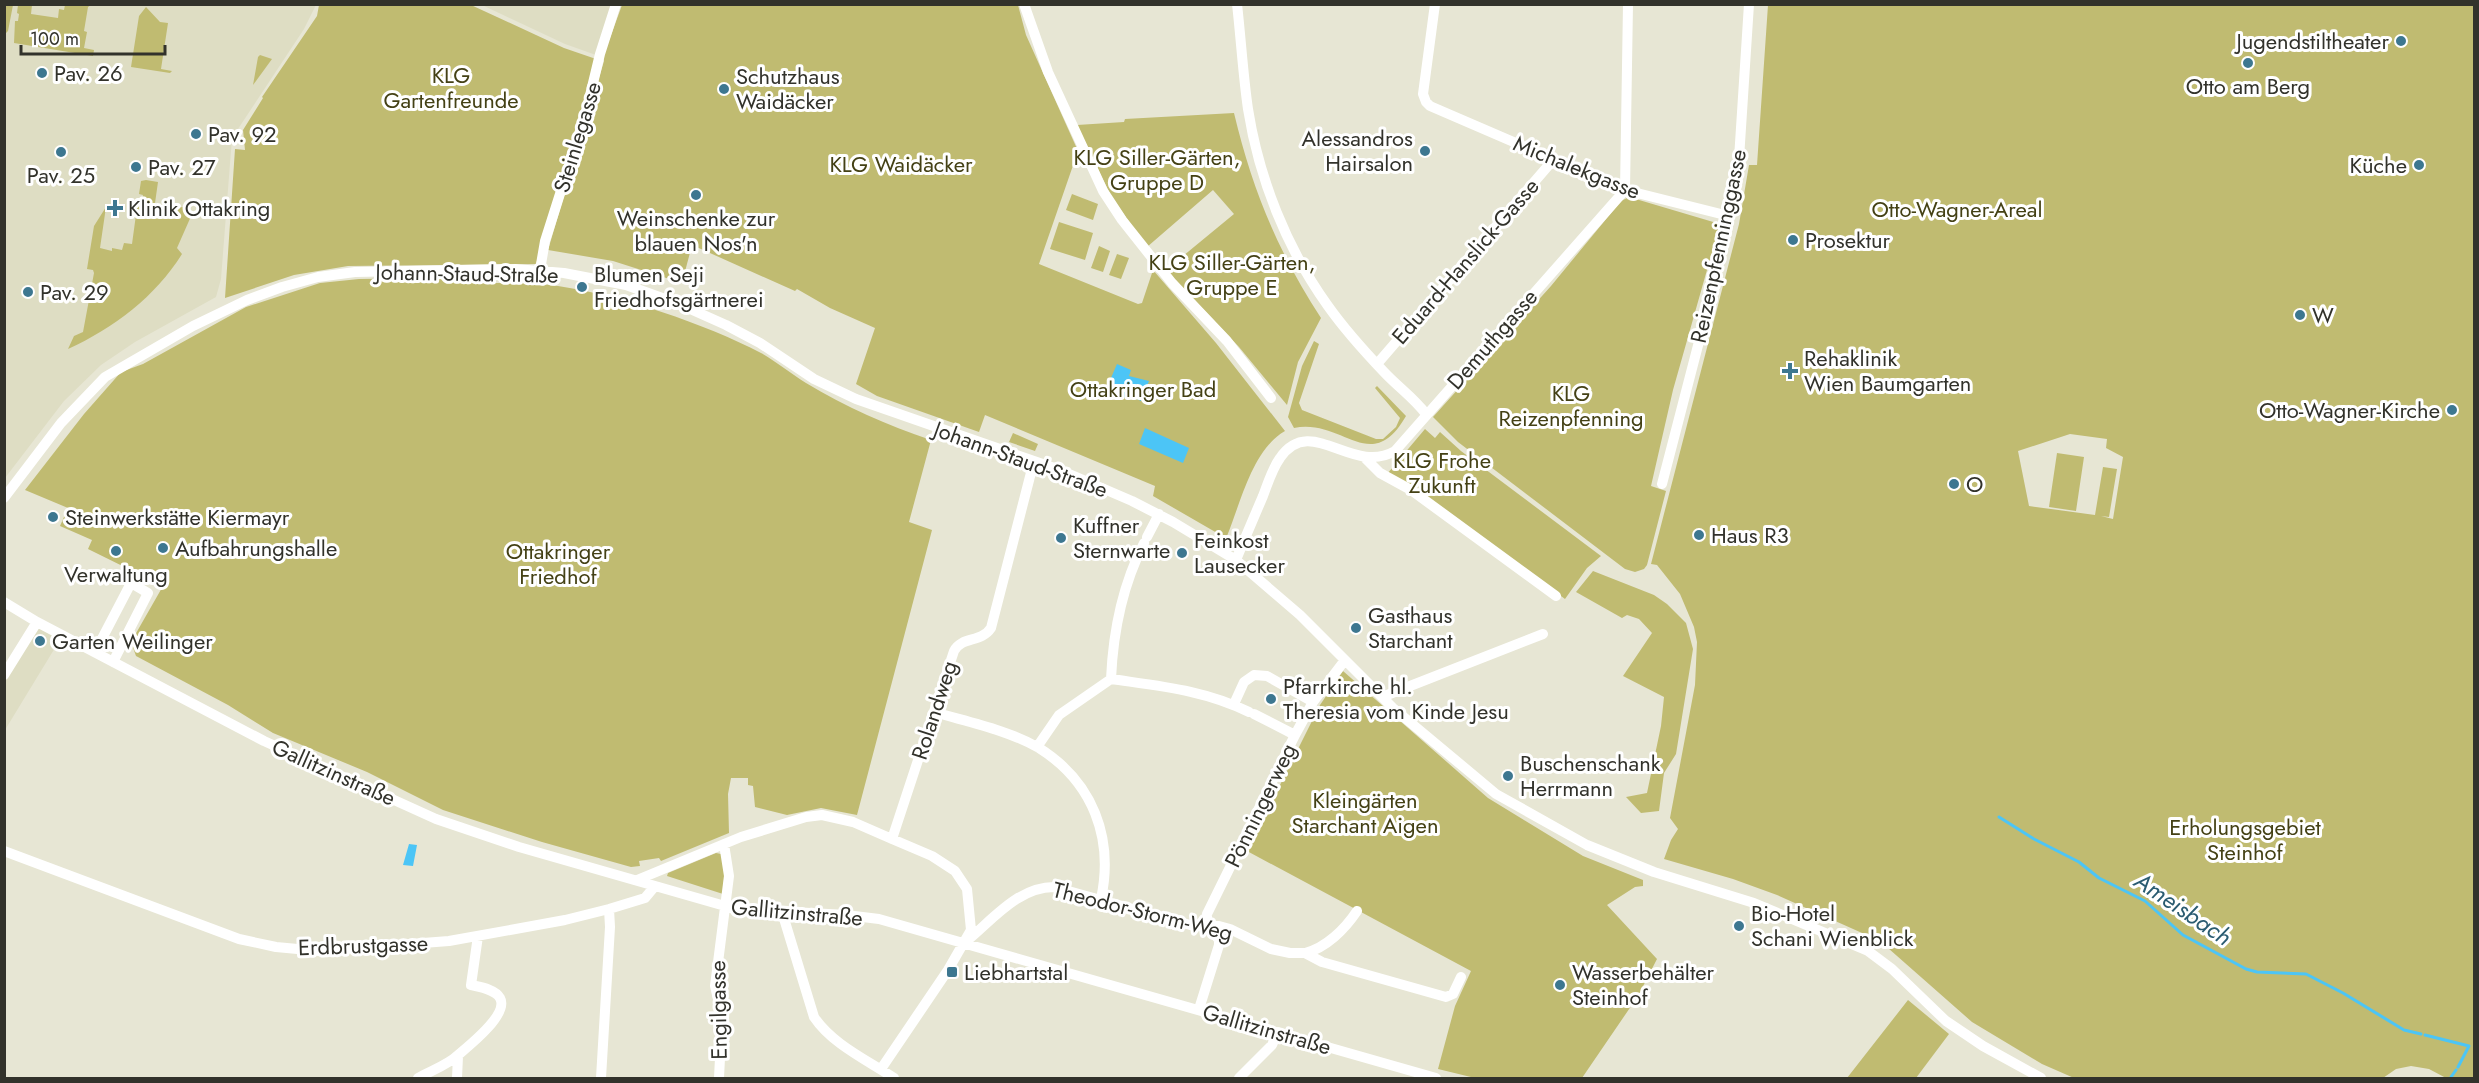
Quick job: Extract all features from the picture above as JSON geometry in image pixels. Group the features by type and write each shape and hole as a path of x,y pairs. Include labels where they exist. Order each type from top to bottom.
{"street":[{"name":"Steinlegasse","path":"540,270 545,241 583,122 600,54 616,4"},
{"path":"1024,4 1048,72 1103,191 1122,220 1172,283 1227,341 1271,398"},
{"path":"1237,4 1248,109 1258,154 1270,195 1302,265 1329,307 1377,364 1426,414"},
{"name":"Michalekgasse","path":"1435,4 1423,94 1430,106 1624,190 1729,216"},
{"path":"1624,190 1628,4"},
{"name":"Reizenpfenninggasse","path":"1662,484 1715,280 1738,174 1749,4"},
{"name":"Eduard-Hanslick-Gasse","path":"1377,364 1554,159"},
{"name":"Demuthgasse","path":"1365,458 1378,458 1395,451 1624,190"},
{"name":"Johann-Staud-Straße","path":"4,498 61,423 105,377 193,326 248,300 318,276 355,272 540,270 626,285 679,304 726,325 838,391 1034,461 1086,481 1159,514 1236,560 1300,615 1382,697 1485,786 1537,819 1587,845 1639,867 1754,903 1856,945 1892,969 1947,1021 1983,1046 2041,1078"},
{"path":"1236,560 1275,466 1287,450 1295,445 1316,441 1365,458 1380,473 1411,490 1556,596"},
{"name":"Rolandweg","path":"892,839 955,648 963,642 985,635 991,628 1034,461"},
{"path":"1111,679 1116,627 1124,595 1145,540 1159,514"},
{"path":"95,652 131,583 148,593 113,662"},
{"name":"Gallitzinstraße","path":"4,602 264,741 436,819 510,844 725,906 879,919 1434,1078"},
{"path":"4,675 37,621"},
{"path":"1382,697 1543,634"},
{"name":"Pönningerweg","path":"1207,925 1207,914 1312,702 1345,660"},
{"path":"1234,704 1244,682 1254,675 1267,676 1312,702"},
{"path":"1037,747 1059,715 1111,679 1193,691 1234,704 1295,735"},
{"path":"934,712 995,730 1037,747 1073,778 1091,804 1098,819 1106,861 1101,899"},
{"path":"637,880 724,844 780,825 822,815 853,822 945,863 962,879 967,889 972,919 971,930 880,1069"},
{"name":"Engilgasse","path":"719,1078 722,1017 715,992 715,980 729,871 724,844"},
{"name":"Erdbrustgasse","path":"4,851 212,930 260,944 319,951 449,941 565,920 645,898 655,886"},
{"name":"Theodor-Storm-Weg","path":"965,942 1022,895 1032,889 1054,886 1194,926 1230,928 1279,951 1305,953 1322,962 1446,997 1453,994 1461,977"},
{"path":"601,1078 610,927 609,909"},
{"path":"1305,953 1313,951 1331,939 1357,911"},
{"path":"782,912 814,1017 835,1039 894,1078"},
{"path":"1199,1009 1219,945 1219,940 1207,925"},
{"path":"471,985 478,936"},
{"path":"418,1078 458,1056 495,1020 502,1006 498,995 471,985 458,984"},
{"path":"1239,1078 1272,1045 1278,1032"},
{"path":"457,1078 458,1056"}],"shaded area":[{"name":"Klinik Ottakring","path":"5,5 316,5 304,29 232,138 221,279 216,297 135,342 101,365 64,401 5,478"},
{"path":"482,5 614,5 596,55 565,44"},
{"path":"38,626 61,638 5,730 4,682"}],"green space":[{"path":"5,4 13,5 8,31 5,34"},
{"path":"18,5 32,5 31,14 58,18 59,9 64,10 65,5 91,5 88,7 84,31 87,32 84,48 94,50 93,56 14,43 15,21 18,21 19,14 17,13"},
{"name":"KLG Gartenfreunde","path":"319,5 471,5 564,48 596,59 583,112 536,264 348,266 294,275 225,298 235,149 245,150 243,130 262,97 317,16"},
{"name":"KLG Waidäcker","path":"622,5 1018,5 1026,35 1078,151 1039,264 1138,304 1142,303 1153,270 1216,343 1285,431 1264,451 1256,464 1227,536 1224,537 1153,496 1155,486 985,415 979,432 877,396 856,384 875,328 830,308 797,289 795,291 692,245 682,283 613,261 548,250 604,61 602,54"},
{"path":"1768,5 2474,5 2474,1078 2446,1078 2429,1069 2411,1066 2396,1069 2383,1078 2074,1078 2042,1064 1972,1022 1880,941 1777,895 1733,879 1664,859 1678,829 1670,818 1695,685 1697,642 1694,627 1680,594 1657,565 1651,564 1739,224 1749,165 1757,165","holes":["2070,434 2107,439 2106,448 2123,457 2113,519 2101,516 2109,517 2117,469 2103,467 2095,515 2029,506 2018,451"]},
{"path":"146,7 160,22 168,23 161,69 172,71 170,73 131,67 139,16"},
{"path":"260,55 272,59 253,85 258,57"},
{"path":"1234,113 1249,168 1268,219 1292,269 1321,318 1298,362 1287,405 1239,347 1166,270 1234,214 1213,190 1147,247 1111,196 1077,125 1124,122 1125,119"},
{"path":"141,181 158,182 155,203 187,208 192,214 177,248 182,254 159,284 132,310 85,341 68,349 74,336 83,332 94,273 93,270 87,269 94,226 106,207 100,248 112,251 112,248 122,250 124,243 132,244 138,200 142,201 143,195 139,194"},
{"path":"1072,194 1098,204 1093,220 1066,210"},
{"name":"KLG Reizenpfenning","path":"1629,197 1720,224 1673,390 1651,486 1666,491 1647,565 1644,569 1635,572 1625,569 1458,442 1433,417 1551,286 1621,201"},
{"path":"1059,222 1093,233 1085,260 1050,249"},
{"path":"1099,246 1110,251 1103,272 1091,268"},
{"path":"1117,254 1129,258 1121,279 1109,275"},
{"name":"Ottakringer Friedhof","path":"490,277 490,281 494,283 542,284 582,290 689,321 761,353 806,383 852,408 931,440 909,522 932,530 857,815 821,808 787,815 755,807 753,786 748,785 748,778 731,778 728,794 729,833 661,861 659,858 639,861 640,866 631,867 542,842 443,810 367,772 273,733 228,705 136,656 131,642 163,586 88,549 92,540 60,526 68,508 25,490 84,414 121,372 143,364 246,307 320,283 359,279"},
{"path":"1314,341 1319,344 1299,403 1302,410 1376,439 1383,439 1396,427 1400,418 1375,388 1377,386 1406,416 1393,434 1381,442 1368,444 1327,430 1311,427 1294,428 1288,417 1302,366"},
{"name":"KLG Frohe Zukunft","path":"1425,429 1435,438 1440,432 1461,451 1601,556 1587,568 1565,599 1482,537 1387,474"},
{"path":"1013,433 1038,444 1035,451 1009,442"},
{"path":"2057,453 2084,457 2076,511 2049,507"},
{"path":"1593,571 1654,595 1686,623 1693,649 1676,754 1664,773 1659,811 1641,813 1626,797 1647,793 1661,726 1664,697 1623,676 1652,633 1639,619 1627,615 1622,618 1576,592"},
{"name":"Kleingärten Starchant Aigen","path":"1343,671 1488,798 1583,856 1643,880 1643,886 1635,887 1607,905 1657,959 1638,996 1582,1078 1475,1078 1438,1069 1455,1006 1471,971 1247,851 1320,705"},
{"path":"716,853 721,854 725,865 723,894 667,876 668,873"},
{"path":"1908,1000 1949,1034 1916,1078 1847,1078"}],"water":[{"path":"1117,364 1131,370 1129,376 1149,381 1141,401 1131,396 1133,391 1129,389 1124,398 1115,394 1113,399 1104,394"},
{"path":"1145,428 1189,448 1183,463 1139,444"},
{"path":"409,844 417,845 413,866 403,865"}],"waterway":[{"name":"Ameisbach","path":"1999,817 2034,839 2079,862 2099,878 2145,901 2183,935 2246,969 2257,972 2306,974 2343,993 2404,1030 2421,1034"},
{"name":"Ameisbach","path":"2425,1035 2469,1046 2458,1067"},
{"name":"Ameisbach","path":"2451,1077 2456,1070"}],"place":[{"name":"Jugendstiltheater","path":"2401,41"},
{"name":"Otto am Berg","path":"2248,63"},
{"name":"Pav. 26","path":"42,73"},
{"name":"Schutzhaus Waidäcker","path":"724,89"},
{"name":"Pav. 92","path":"196,134"},
{"name":"Alessandros Hairsalon","path":"1425,151"},
{"name":"Pav. 25","path":"61,152"},
{"name":"Küche","path":"2419,165"},
{"name":"Pav. 27","path":"136,167"},
{"name":"Weinschenke zur blauen Nos'n","path":"696,195"},
{"name":"Klinik Ottakring","path":"115,208"},
{"name":"Prosektur","path":"1793,240"},
{"name":"Blumen Seji Friedhofsgärtnerei","path":"582,287"},
{"name":"Pav. 29","path":"28,292"},
{"name":"W","path":"2300,315"},
{"name":"Rehaklinik Wien Baumgarten","path":"1790,371"},
{"name":"Otto-Wagner-Kirche","path":"2452,410"},
{"name":"O","path":"1954,484"},
{"name":"Steinwerkstätte Kiermayr","path":"53,517"},
{"name":"Haus R3","path":"1699,535"},
{"name":"Kuffner Sternwarte","path":"1061,538"},
{"name":"Aufbahrungshalle","path":"163,548"},
{"name":"Verwaltung","path":"116,551"},
{"name":"Feinkost Lausecker","path":"1182,553"},
{"name":"Gasthaus Starchant","path":"1356,628"},
{"name":"Garten Weilinger","path":"40,641"},
{"name":"Pfarrkirche hl. Theresia vom Kinde Jesu","path":"1271,699"},
{"name":"Buschenschank Herrmann","path":"1508,776"},
{"name":"Bio-Hotel Schani Wienblick","path":"1739,926"},
{"name":"Liebhartstal","path":"952,972"},
{"name":"Wasserbehälter Steinhof","path":"1560,985"}],"park label":[{"name":"KLG Siller-Gärten, Gruppe D","path":"1157,170"},
{"name":"Otto-Wagner-Areal","path":"1957,209"},
{"name":"KLG Siller-Gärten, Gruppe E","path":"1232,274"},
{"name":"Ottakringer Bad","path":"1143,389"},
{"name":"Erholungsgebiet Steinhof","path":"2245,840"}]}
